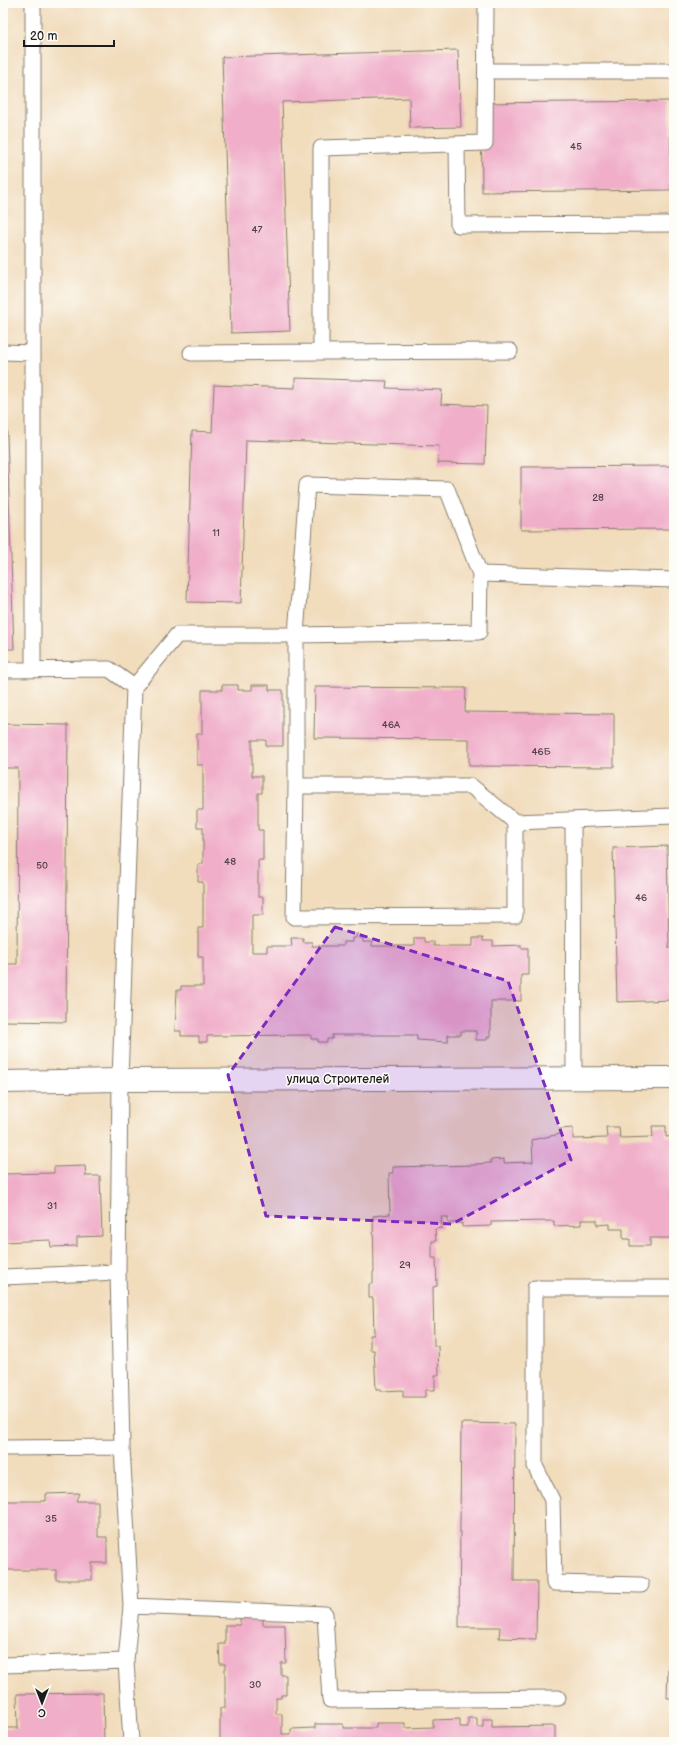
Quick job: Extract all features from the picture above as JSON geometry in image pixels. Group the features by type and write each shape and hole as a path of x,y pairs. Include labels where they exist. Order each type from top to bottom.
{"street":[{"name":"улица Строителей","path":"3,1082 120,1080 674,1078"}],"lane":[{"path":"33,3 33,669"},
{"path":"322,352 321,148 485,143 486,3"},
{"path":"486,71 674,71"},
{"path":"456,144 458,225 674,224"},
{"path":"191,353 510,351"},
{"path":"3,352 33,353"},
{"path":"131,1742 126,1661 131,1606 122,1447 118,1272 120,1080 134,687 177,635 296,635 479,632 480,574 447,489 307,484 296,635 294,917 515,916 514,822"},
{"path":"480,574 674,580"},
{"path":"3,670 109,669 134,687"},
{"path":"296,786 471,786 514,822 674,816"},
{"path":"573,820 574,1079"},
{"path":"3,1278 118,1272"},
{"path":"641,1585 554,1583 552,1500 535,1466 534,1288 674,1288"},
{"path":"3,1448 122,1447"},
{"path":"131,1606 325,1614 330,1700 558,1698"},
{"path":"3,1665 126,1661"}],"highlighted area":[{"path":"335,927 508,981 571,1160 452,1224 266,1216 228,1075"}],"building":[{"path":"458,50 461,127 410,128 409,98 282,102 290,331 231,333 222,57"},
{"path":"670,101 671,190 482,192 481,103"},
{"path":"295,378 387,381 386,388 442,390 441,404 487,406 485,464 438,463 439,446 246,440 241,603 187,602 192,431 212,432 214,385 295,388"},
{"path":"3,404 6,404 14,649 3,649"},
{"path":"674,466 674,529 521,530 521,467"},
{"path":"222,685 238,685 238,690 252,690 252,685 269,685 269,690 283,690 283,746 266,746 266,740 252,740 252,776 262,776 262,793 258,793 258,830 263,830 263,860 258,860 258,897 263,897 263,915 252,915 252,952 267,952 267,946 292,946 291,938 303,938 303,942 312,942 312,946 343,946 343,942 352,942 352,938 356,938 356,934 359,934 359,938 363,938 363,942 372,942 372,946 414,946 414,938 424,938 424,942 433,942 433,946 473,946 473,938 483,938 483,941 493,941 493,946 521,945 521,948 528,948 528,975 521,975 521,1001 491,1001 491,1030 490,1037 487,1037 487,1040 476,1040 476,1031 461,1031 461,1035 448,1035 448,1042 417,1040 417,1035 332,1035 332,1039 327,1039 327,1042 318,1042 318,1039 311,1039 311,1035 207,1036 207,1042 199,1042 199,1036 181,1036 181,1031 175,1031 177,990 181,990 181,986 203,986 203,957 198,957 198,928 203,928 203,882 198,882 198,865 203,864 203,827 197,827 197,810 203,810 203,765 197,765 197,734 202,734 202,690 222,690"},
{"path":"315,687 466,688 465,712 614,714 614,767 469,766 469,739 314,738"},
{"path":"3,724 68,725 66,1022 3,1021 3,964 17,964 18,768 3,768"},
{"path":"667,846 669,948 674,948 674,1000 617,1002 613,848"},
{"path":"652,1126 666,1126 666,1137 674,1136 674,1182 672,1182 673,1238 650,1238 650,1246 630,1246 630,1239 623,1239 623,1229 610,1229 610,1224 597,1225 597,1220 581,1220 581,1225 554,1226 554,1221 491,1222 491,1226 462,1227 462,1223 448,1223 448,1217 441,1217 442,1228 435,1229 436,1241 432,1241 432,1258 436,1258 437,1286 433,1287 434,1346 438,1346 439,1375 435,1375 435,1390 425,1390 425,1397 403,1397 403,1390 382,1391 381,1389 376,1389 374,1350 370,1350 370,1335 374,1335 373,1298 369,1298 369,1284 373,1284 374,1272 373,1216 390,1214 389,1173 393,1173 393,1167 476,1165 491,1163 490,1160 504,1159 504,1163 533,1162 532,1140 560,1134 560,1129 573,1128 573,1139 607,1138 606,1127 619,1127 620,1138 653,1137"},
{"path":"85,1166 86,1176 100,1176 102,1236 77,1237 77,1246 51,1247 50,1240 3,1242 3,1174 54,1173 54,1167"},
{"path":"461,1423 515,1424 514,1581 537,1581 536,1639 499,1638 500,1627 459,1627"},
{"path":"79,1493 76,1501 98,1501 98,1537 107,1537 107,1563 92,1563 92,1580 56,1580 56,1570 3,1570 3,1501 46,1501 46,1494"},
{"path":"240,1618 263,1618 263,1625 285,1625 286,1663 281,1663 281,1675 286,1675 286,1695 281,1695 281,1698 276,1698 276,1714 282,1714 282,1734 291,1734 291,1729 315,1728 315,1724 343,1724 343,1728 376,1728 376,1723 405,1723 405,1728 433,1727 433,1720 460,1719 460,1727 468,1727 468,1718 477,1718 477,1727 483,1727 483,1719 492,1719 492,1727 555,1726 555,1742 220,1742 220,1708 225,1708 225,1664 220,1664 219,1644 225,1644 225,1625 240,1625"},
{"path":"668,1668 674,1668 674,1698 667,1698"},
{"path":"103,1693 104,1742 3,1742 3,1728 18,1728 17,1694"},
{"path":"673,1726 674,1742 672,1742"}]}
